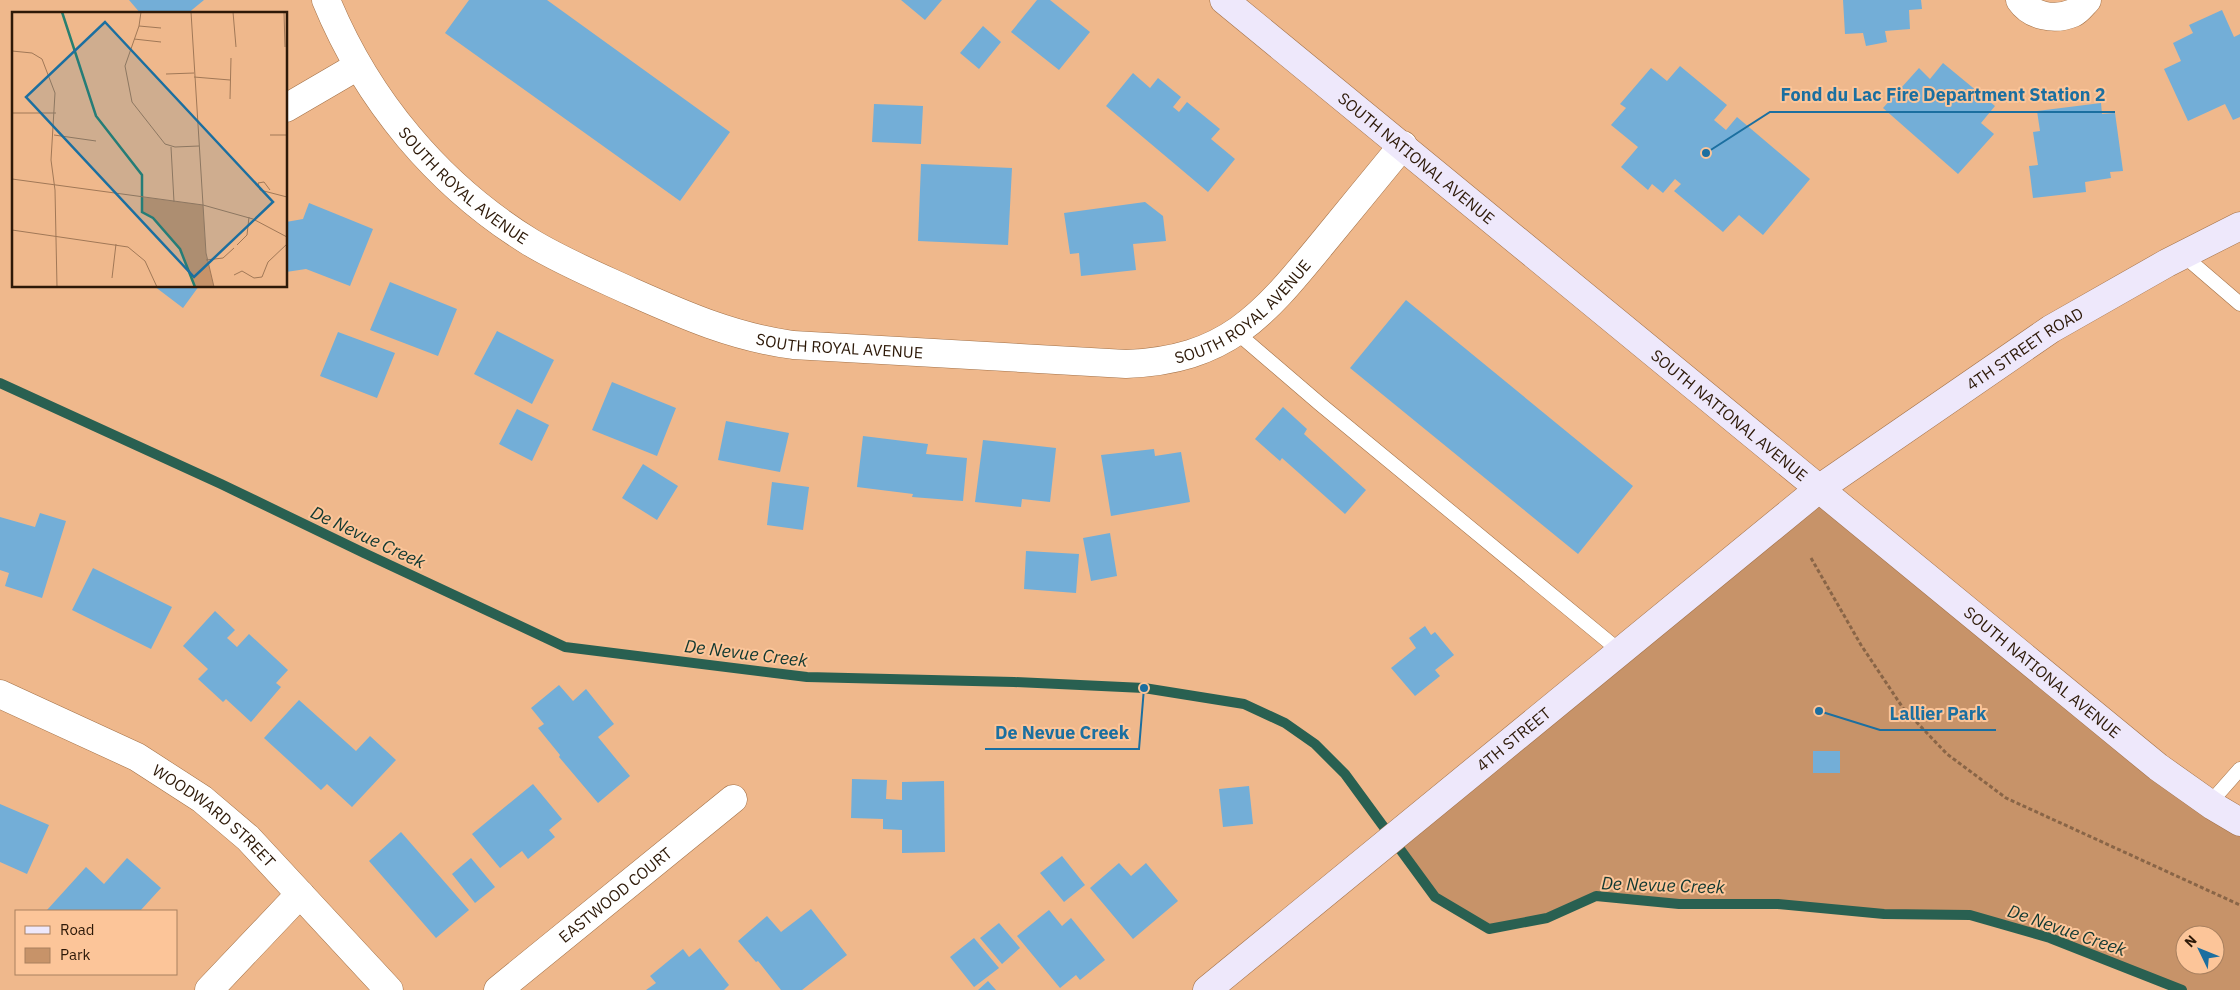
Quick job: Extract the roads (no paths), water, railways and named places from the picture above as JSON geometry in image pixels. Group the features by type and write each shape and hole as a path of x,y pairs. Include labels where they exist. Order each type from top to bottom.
{"street":[{"name":"SOUTH ROYAL AVENUE","path":"326,0 358,66 388,111 410,139 446,177 494,217 531,242 577,267 688,317 730,332 768,341 813,346 1126,364 1178,357 1208,347 1236,332 1262,312 1283,291 1403,145"},
{"name":"SOUTH NATIONAL AVENUE","path":"1224,0 1403,145 2158,767 2209,804 2240,822"},
{"path":"2020,0 2035,14 2057,16 2074,13 2087,0"},
{"path":"288,107 358,66"},
{"name":"4TH STREET ROAD","path":"1820,488 2051,329 2183,255 2240,226"},
{"name":"4TH STREET","path":"1207,990 1820,488"},
{"name":"WOODWARD STREET","path":"0,694 106,742 181,784 222,815 248,838 389,990"},
{"name":"EASTWOOD COURT","path":"498,990 733,799"},
{"path":"209,990 300,894"}],"lane":[{"path":"2183,255 2240,304"},
{"path":"1236,332 1621,652"},
{"path":"2209,804 2240,769"}],"waterway":[{"name":"De Nevue Creek","path":"0,383 221,484 565,647 807,677 1014,682 1144,688 1244,704 1285,723 1315,744 1345,774 1435,897 1489,929 1547,918 1596,896 1679,904 1778,904 1884,914 1970,915 2050,938 2182,990"}],"place":[{"name":"Fond du Lac Fire Department Station 2","path":"1706,153"},
{"name":"De Nevue Creek","path":"1144,688"},
{"name":"Lallier Park","path":"1819,711"}]}
